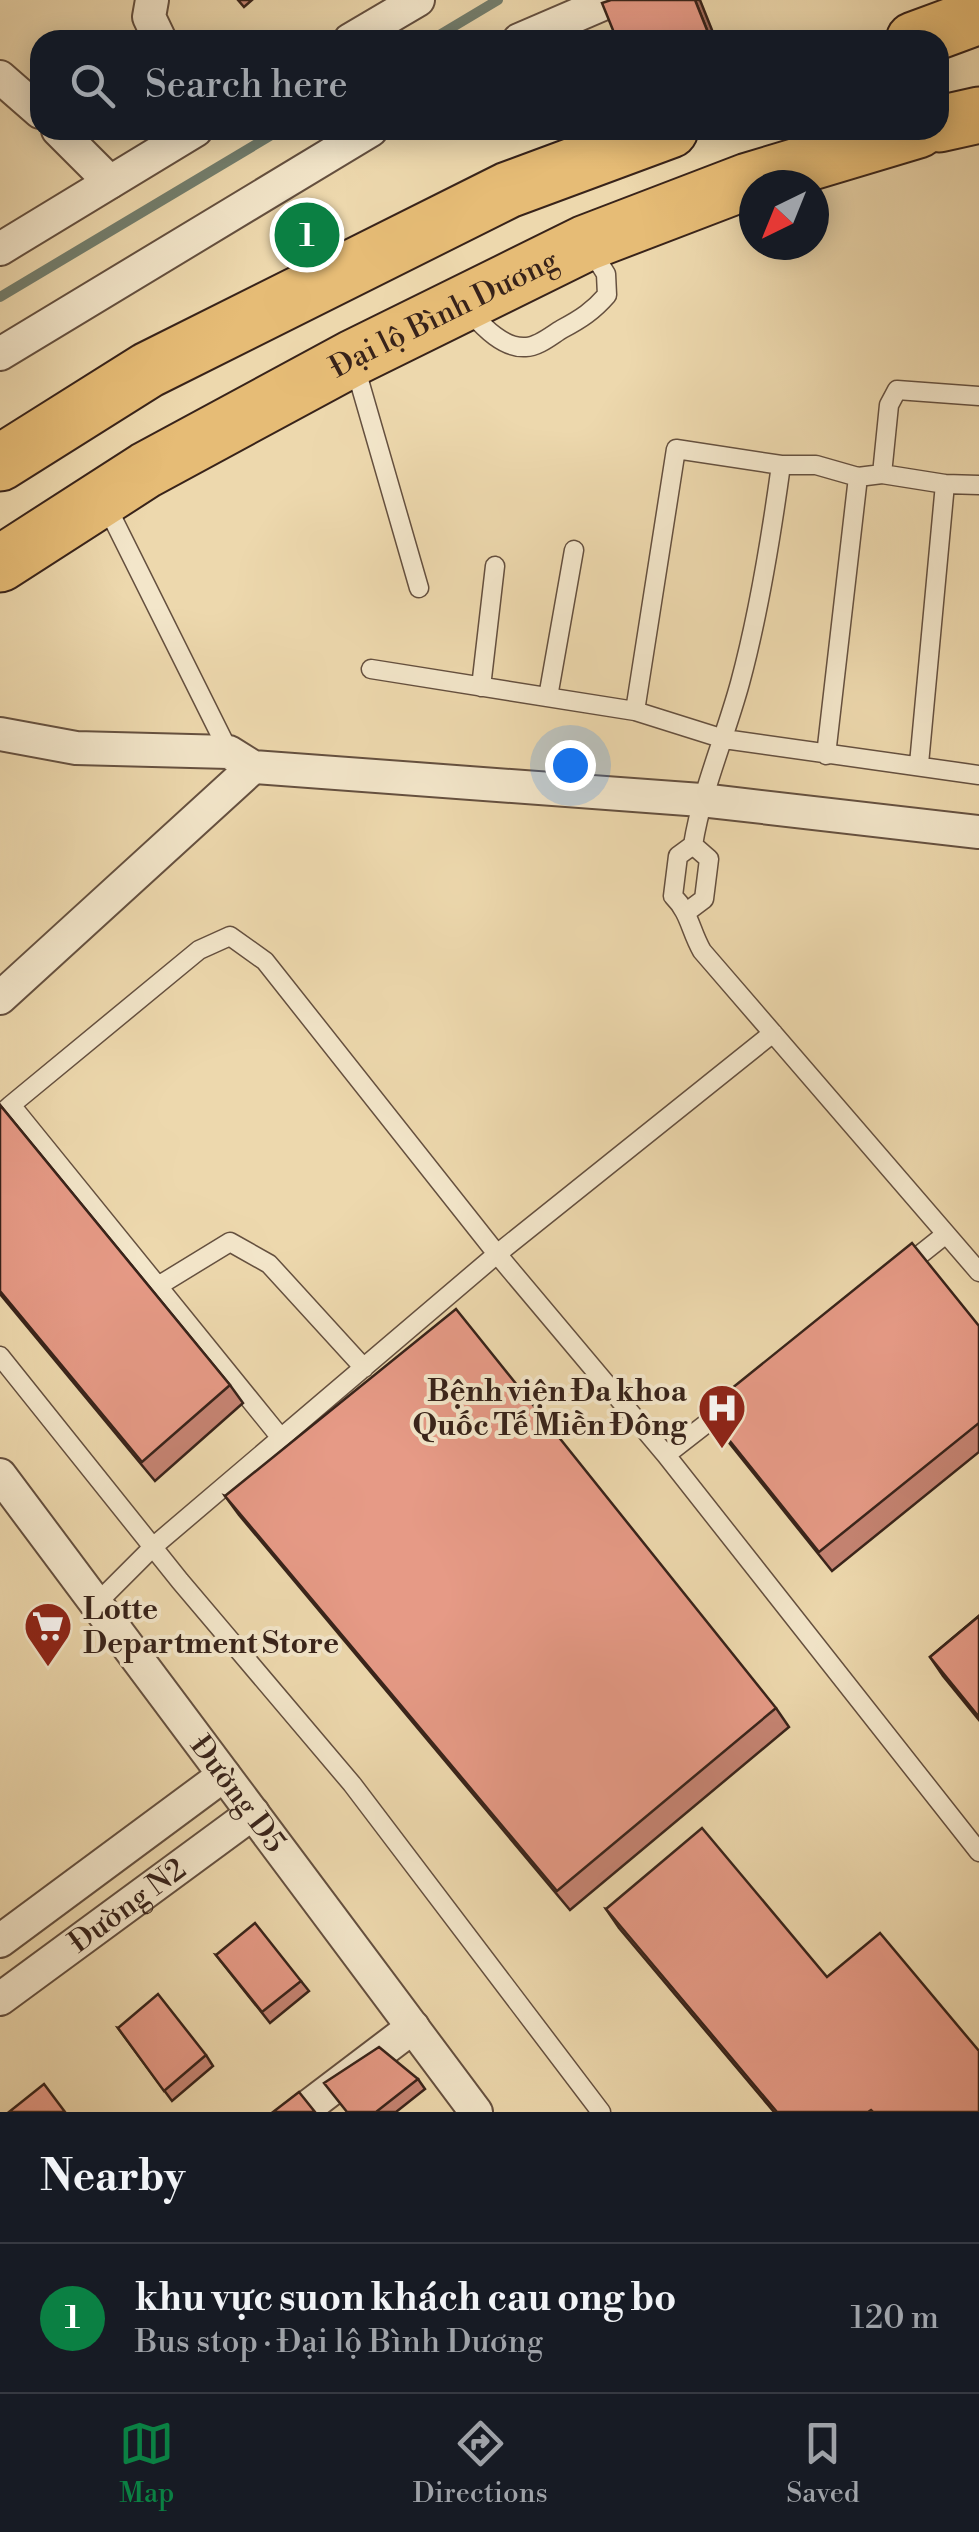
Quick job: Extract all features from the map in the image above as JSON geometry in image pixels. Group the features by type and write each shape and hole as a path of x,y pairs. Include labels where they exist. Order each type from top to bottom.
{"highway":[{"path":"920,30 935,0"},
{"path":"940,30 979,16"},
{"path":"949,122 979,115"},
{"path":"0,463 148,370 508,190 643,140"},
{"name":"Đại lộ Bình Dương","path":"0,564 146,470 460,303 586,243 748,181 885,140"}],"street":[{"path":"152,0 149,17 155,30"},
{"path":"367,30 418,0"},
{"path":"542,30 612,0"},
{"path":"0,76 30,103"},
{"path":"68,140 110,182"},
{"path":"0,249 179,140"},
{"path":"0,354 354,140"},
{"path":"0,734 76,748 700,800 979,832"},
{"path":"0,998 241,760"},
{"name":"Đường D5","path":"0,1476 476,2112"},
{"name":"Đường N2","path":"0,1941 224,1776"},
{"name":"Đường N2","path":"0,1999 253,1812"},
{"path":"301,2112 413,2027"}],"lane":[{"path":"353,358 419,588"},
{"path":"882,474 889,406 897,390 979,396"},
{"path":"635,711 676,449 781,465 816,465 858,478 882,474 979,486"},
{"path":"781,465 772,531 742,677 700,800 693,845 678,856 673,896 688,911 690,930 702,951 979,1272"},
{"path":"826,754 858,478"},
{"path":"919,764 946,484"},
{"path":"102,498 241,760"},
{"path":"548,697 574,550"},
{"path":"481,686 495,566"},
{"path":"371,669 635,711 724,738 979,775"},
{"path":"688,911 704,899 710,859 693,845"},
{"path":"281,1438 158,1286 6,1110 200,950 230,936 266,960 497,1254 666,1455 979,1852"},
{"path":"96,1604 154,1546 497,1254 774,1033"},
{"path":"884,1283 946,1234"},
{"path":"158,1286 230,1242 269,1264 364,1368"},
{"path":"0,1356 180,1581 352,1784 601,2112"},
{"path":"666,1455 744,1394"}],"building":[{"path":"695,0 707,30 613,30 602,3"},
{"path":"0,1105 230,1385 142,1462 0,1291"},
{"path":"912,1243 979,1326 979,1423 819,1552 705,1410"},
{"path":"456,1309 776,1708 557,1891 225,1496"},
{"path":"979,1616 979,1717 930,1657"},
{"path":"702,1828 827,1977 880,1933 979,2051 979,2112 777,2112 606,1909"},
{"path":"255,1923 301,1981 262,2012 216,1955"},
{"path":"158,1994 206,2055 164,2091 118,2028"},
{"path":"379,2047 418,2079 376,2112 347,2112 324,2083"},
{"path":"44,2084 65,2112 9,2112"},
{"path":"299,2092 315,2112 273,2112"}],"waterway":[{"path":"448,30 498,0"},
{"path":"0,297 263,140"}],"place":[{"name":"khu vực suon khách cau ong bo","path":"307,235"},
{"name":"Bệnh viện Đa khoa Quốc Tế Miền Đông","path":"722,1450"},
{"name":"Lotte Department Store","path":"48,1668"}]}
